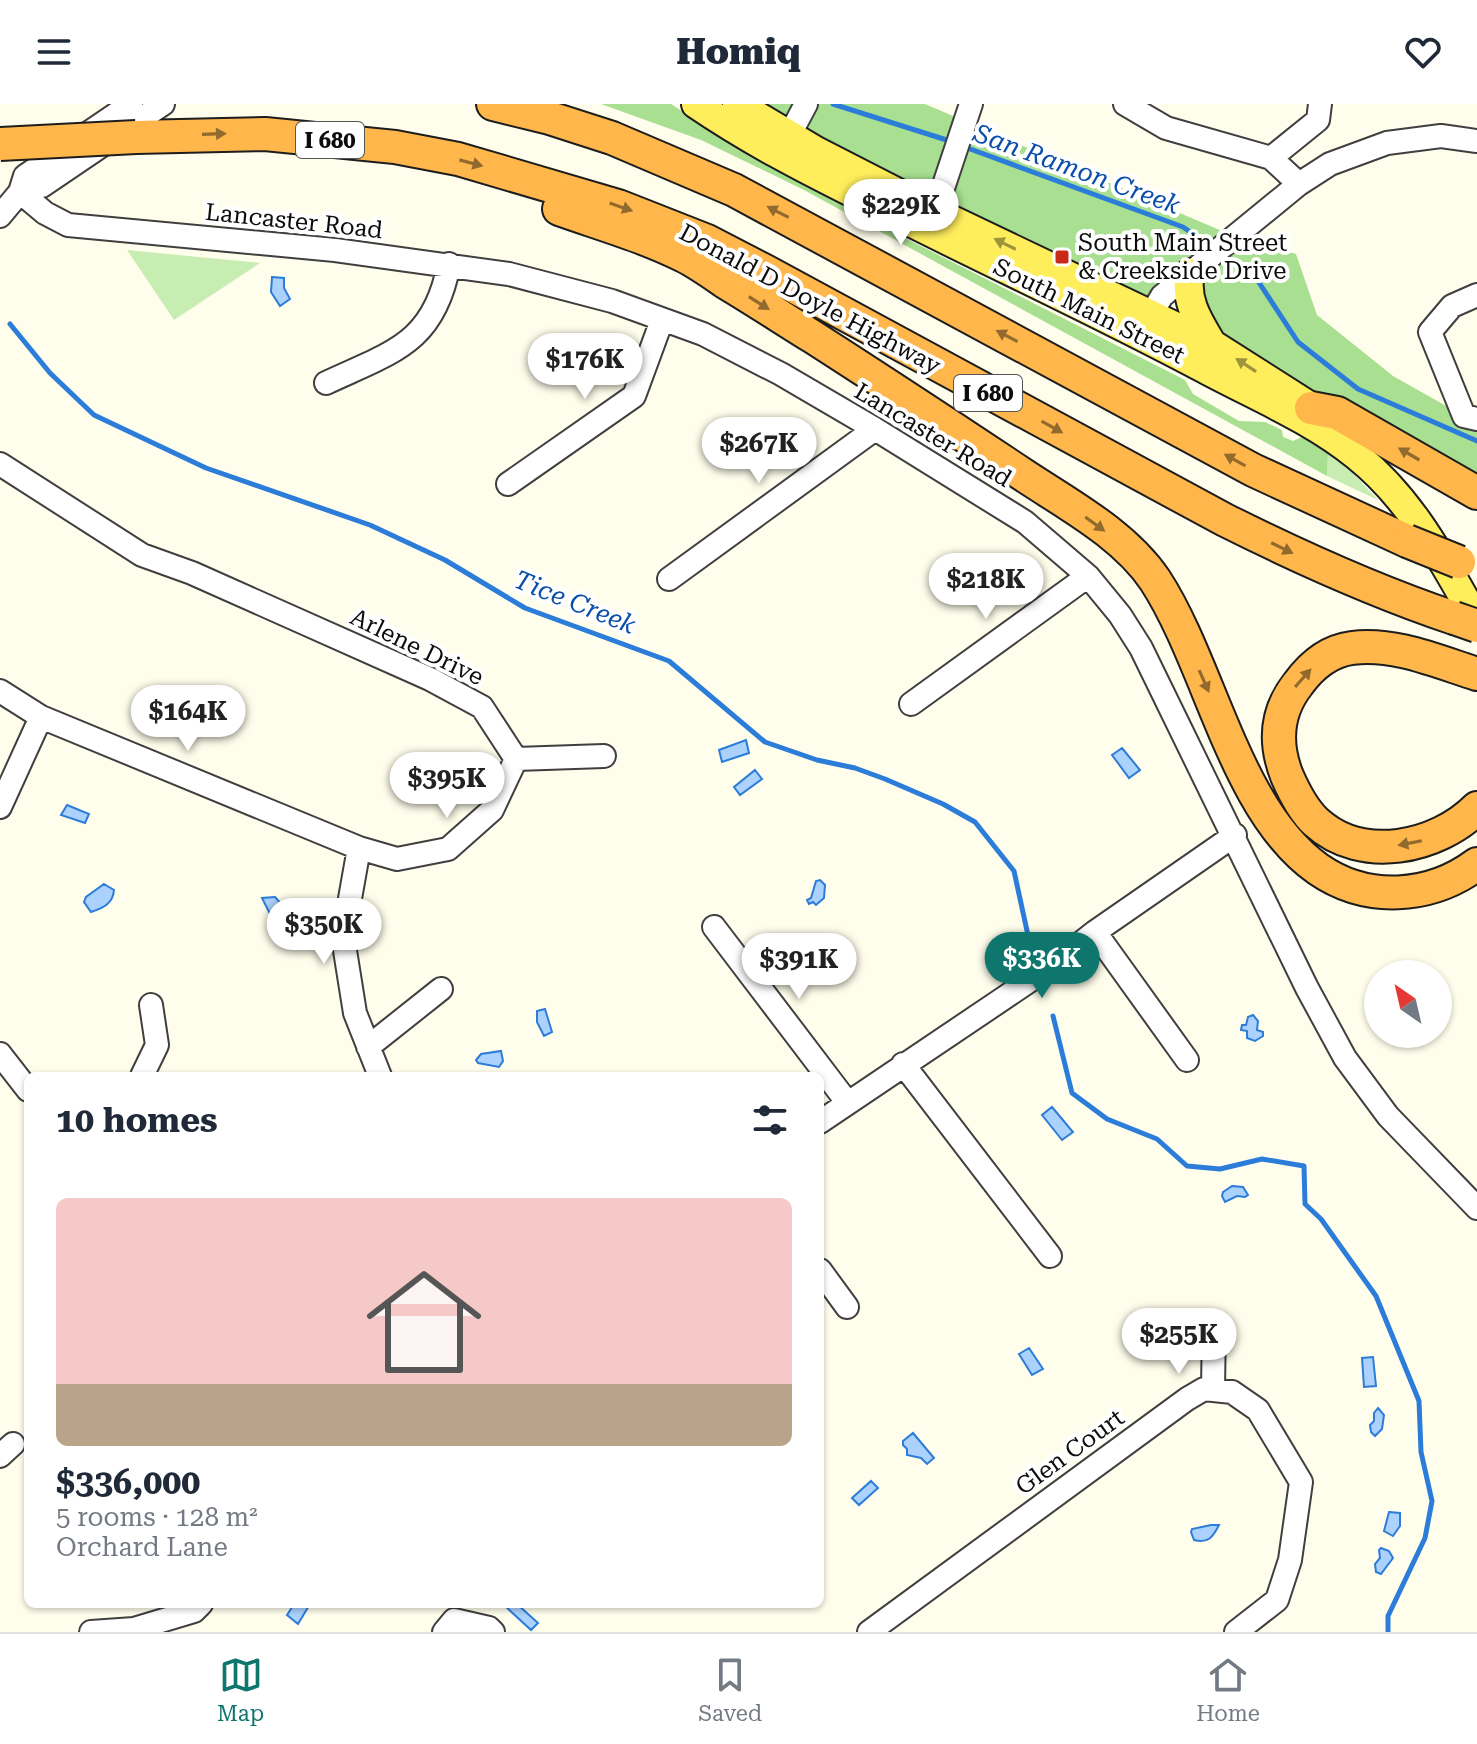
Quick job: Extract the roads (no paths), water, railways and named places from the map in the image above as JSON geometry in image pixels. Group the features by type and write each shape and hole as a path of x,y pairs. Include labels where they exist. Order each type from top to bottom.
{"highway":[{"name":"I 680","path":"493,104 612,138 734,190 1253,470 1407,541 1468,565"},
{"name":"Donald D Doyle Highway","path":"0,144 227,133 333,140 458,159 618,206 707,241 1225,520 1397,599 1470,621"},
{"path":"520,176 552,207 643,238 686,257 891,387 1076,510 1126,549 1154,579 1172,611 1266,813 1294,848 1317,868 1357,889 1384,893 1411,892 1438,885 1477,864"},
{"path":"1313,417 1337,413 1477,493"},
{"path":"1477,674 1375,647 1351,648 1328,655 1306,673 1284,706 1278,738 1285,769 1300,801 1316,821 1332,833 1367,845 1386,847 1437,837 1477,808"}],"main road":[{"name":"South Main Street","path":"696,104 774,153 926,231 1145,324 1212,344 1313,417 1408,508 1429,535 1470,621"},
{"name":"South Main Street","path":"737,104 789,136 1145,324 1313,417"},
{"path":"1193,271 1187,286 1190,301 1212,344"}],"street":[{"path":"0,216 20,192 25,176 131,104"},
{"path":"20,192 42,186 163,104"},
{"path":"789,136 806,104"},
{"path":"1125,104 1166,128 1271,158 1299,184"},
{"path":"1271,158 1318,120 1320,104"},
{"path":"935,212 968,113"},
{"path":"1145,324 1162,296 1299,184 1330,164 1387,143 1441,136 1477,141"},
{"name":"Lancaster Road","path":"20,192 45,213 68,225 449,264 524,278 612,301 703,334 781,374 1025,522 1088,576 1120,615 1141,648 1235,835 1307,988 1345,1058 1388,1116 1477,1208"},
{"path":"326,383 381,358 413,339 433,316 449,264"},
{"path":"1477,295 1452,306 1430,332 1464,416 1477,419"},
{"path":"508,484 634,396 662,320"},
{"path":"669,579 875,429"},
{"name":"Arlene Drive","path":"0,464 142,555 192,573 388,660 482,707 516,759"},
{"path":"911,704 1088,576"},
{"path":"0,691 41,717 359,848 397,859 448,849 492,810 516,759 604,756"},
{"path":"0,807 41,717"},
{"path":"824,1119 1053,965 1095,932 1235,835"},
{"path":"359,848 343,938 355,1013 378,1072"},
{"path":"714,927 847,1102"},
{"path":"1095,932 1187,1060"},
{"path":"368,1047 441,989"},
{"path":"144,1072 157,1045 151,1005"},
{"path":"0,1054 24,1081"},
{"path":"903,1064 1050,1256"},
{"path":"824,1275 847,1307"},
{"path":"1214,1322 1213,1390 1232,1392 1258,1410 1301,1482 1290,1560 1277,1600 1236,1632"},
{"name":"Glen Court","path":"869,1632 1187,1399 1204,1389 1213,1390"},
{"path":"91,1632 134,1629 197,1608"},
{"path":"444,1632 454,1620 489,1628 493,1632"}],"water":[{"path":"272,277 284,278 284,288 290,299 280,306 271,292"},
{"path":"746,740 749,753 722,762 719,750"},
{"path":"1122,748 1140,770 1129,778 1112,755"},
{"path":"755,770 762,779 740,795 734,787"},
{"path":"67,805 89,814 85,823 61,815"},
{"path":"820,880 825,885 824,898 816,905 813,902 809,904 807,900 811,898 816,881"},
{"path":"104,884 114,890 112,899 91,912 84,902 86,897"},
{"path":"275,897 283,906 279,918 270,914 262,898"},
{"path":"545,1009 552,1032 544,1036 537,1022 537,1011"},
{"path":"1253,1015 1258,1021 1257,1030 1263,1032 1263,1036 1255,1041 1247,1038 1247,1031 1241,1030 1248,1017"},
{"path":"501,1051 503,1061 499,1067 476,1060 481,1054"},
{"path":"1052,1107 1073,1132 1062,1140 1042,1115"},
{"path":"1232,1186 1243,1187 1248,1195 1225,1202 1223,1192"},
{"path":"1029,1348 1043,1369 1032,1375 1019,1354"},
{"path":"1373,1357 1376,1386 1364,1387 1362,1358"},
{"path":"1378,1408 1384,1415 1382,1429 1375,1436 1370,1425"},
{"path":"913,1433 934,1458 927,1464 921,1458 907,1455 903,1441"},
{"path":"871,1481 878,1488 859,1505 852,1498"},
{"path":"1389,1512 1400,1513 1400,1526 1393,1536 1384,1531"},
{"path":"1219,1525 1210,1538 1194,1540 1192,1529"},
{"path":"1381,1548 1389,1551 1393,1558 1381,1574 1376,1572 1375,1564 1380,1558"},
{"path":"291,1608 308,1608 298,1624 287,1615"},
{"path":"507,1608 521,1608 538,1623 531,1630"}],"waterway":[{"name":"San Ramon Creek","path":"833,104 953,142"},
{"name":"San Ramon Creek","path":"962,146 1183,227 1212,247"},
{"name":"San Ramon Creek","path":"1223,255 1256,278 1298,342 1358,389 1477,441"},
{"name":"Tice Creek","path":"10,324 50,373 94,415 206,468 370,525 445,560 525,608 669,661 765,742 885,779 943,804 975,822 1014,871 1029,940"},
{"name":"Tice Creek","path":"1053,1016 1072,1093 1107,1119 1157,1139 1187,1166 1220,1169 1262,1159 1304,1166 1305,1204 1321,1219 1376,1296 1419,1401 1421,1452 1432,1501 1425,1538 1388,1616 1388,1632"}],"place":[{"name":"South Main Street & Creekside Drive","path":"1062,257"}]}
